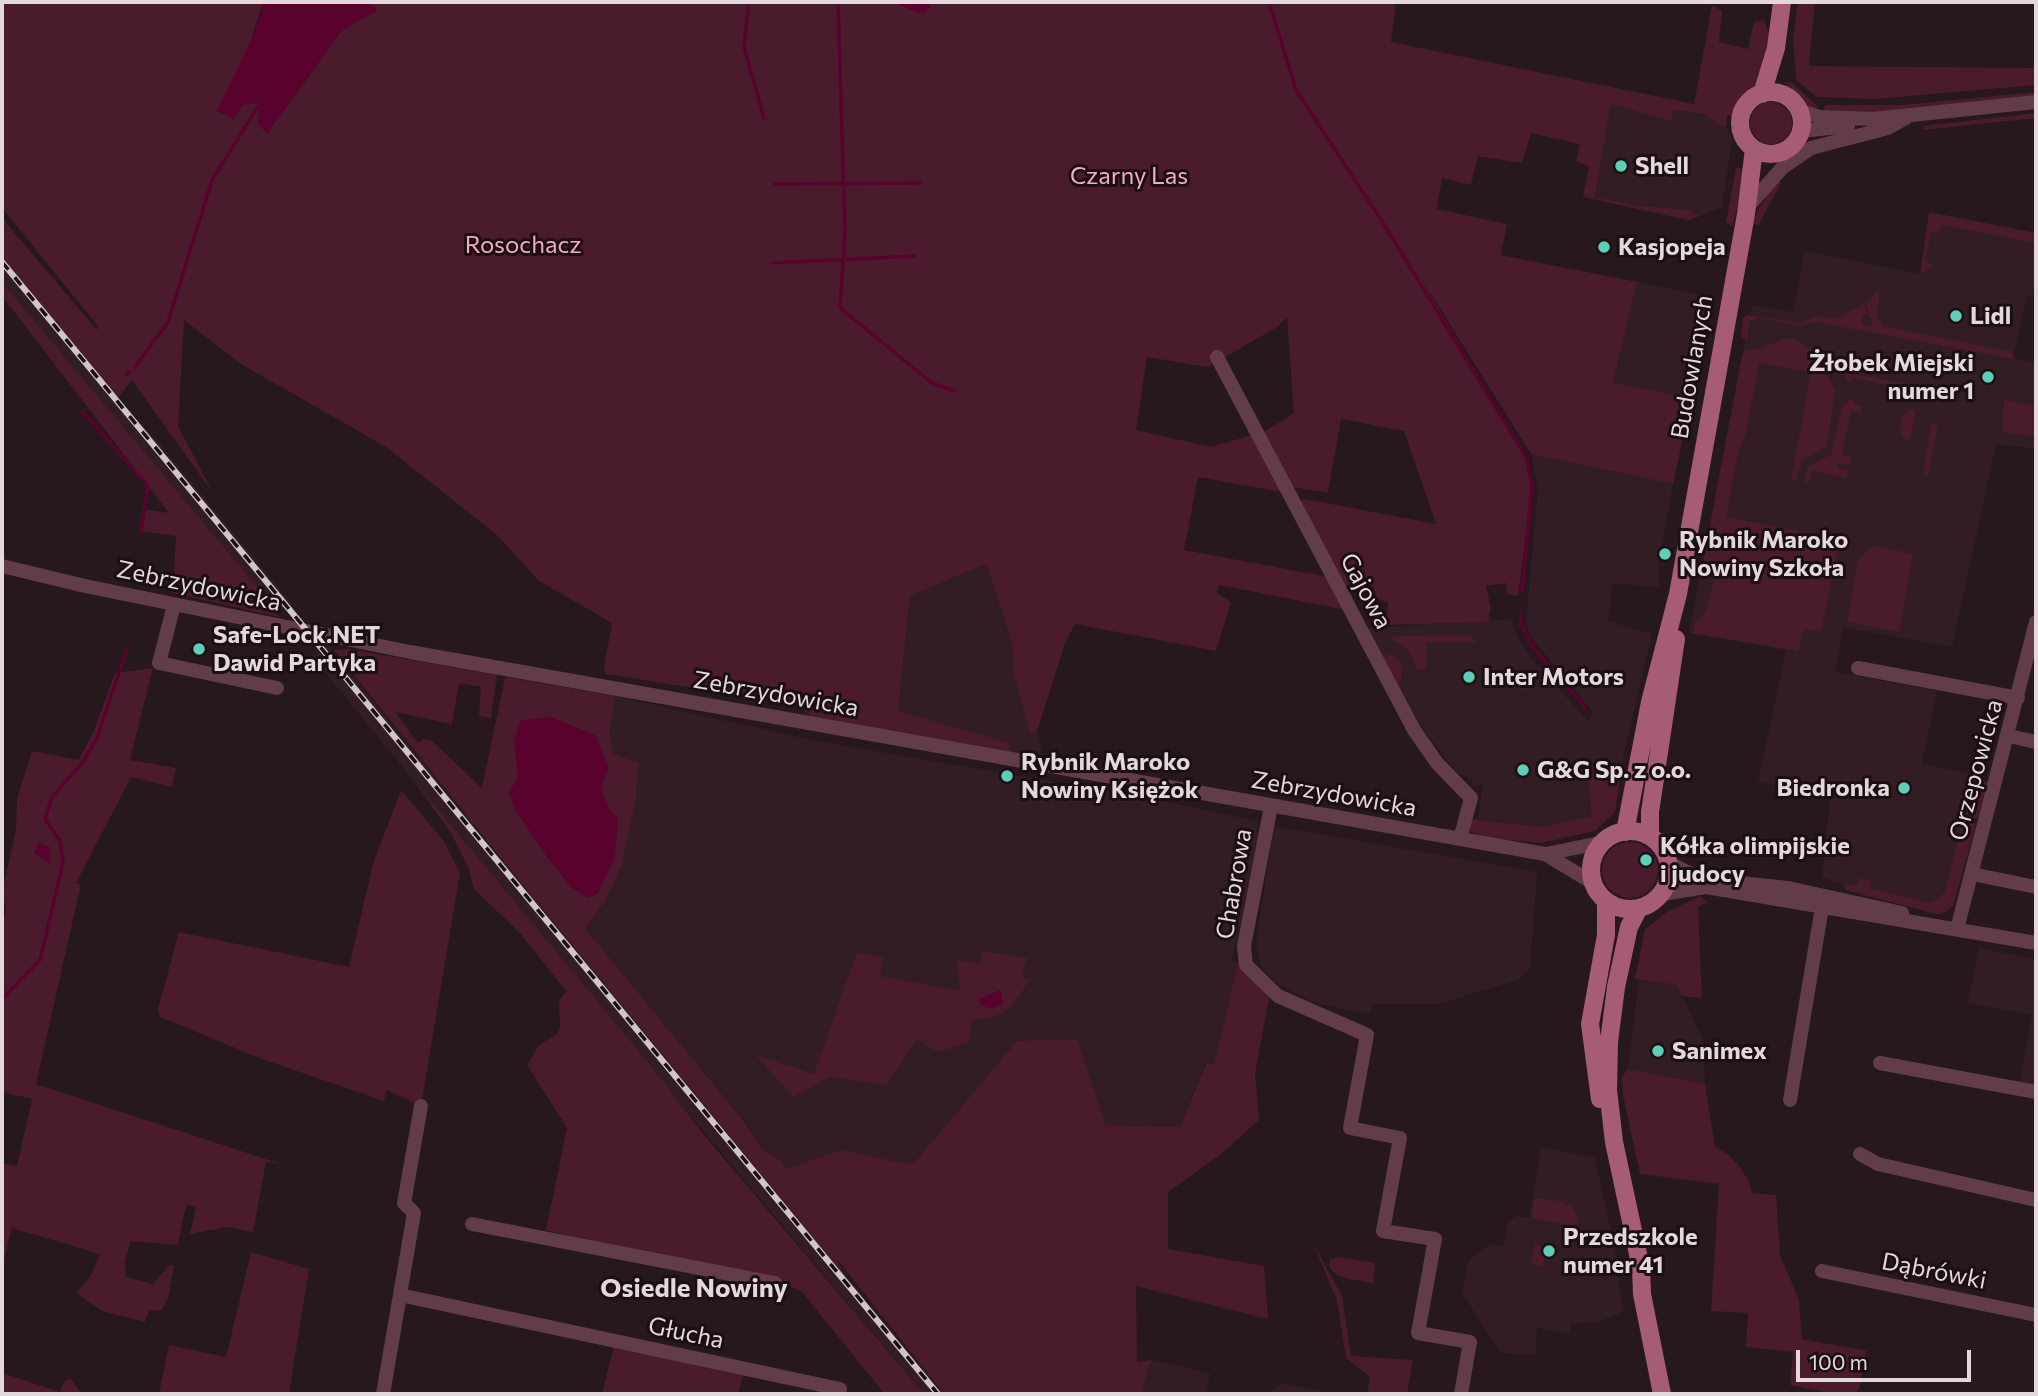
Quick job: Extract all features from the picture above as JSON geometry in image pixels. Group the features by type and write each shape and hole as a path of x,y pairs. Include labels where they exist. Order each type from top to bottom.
{"main road":[{"path":"1762,94 1776,48 1782,2"},
{"path":"1776,48 1783,94"},
{"path":"1762,94 1783,94 1792,100 1800,111 1801,131 1791,148 1773,155 1754,149 1743,137 1740,118 1749,101 1762,94"},
{"name":"Budowlanych","path":"1625,832 1650,702 1678,594 1749,208 1754,149"},
{"path":"1749,208 1773,155"},
{"name":"Budowlanych","path":"1650,836 1677,629 1678,594"},
{"path":"1625,832 1650,836 1661,846 1669,863 1669,877 1662,894 1639,908 1620,908 1606,901 1593,883 1593,858 1604,842 1625,832"},
{"path":"1606,901 1607,928 1592,1005 1590,1038 1602,1110 1614,1142"},
{"path":"1639,908 1627,932 1611,1020 1608,1090 1614,1142 1641,1268 1642,1294 1662,1394"},
{"path":"1641,1268 1651,1292 1674,1394"}],"street":[{"path":"1801,131 1912,115 2036,102"},
{"path":"1800,111 1820,117 1873,120"},
{"path":"1749,208 1776,174 1802,153 1831,141 1888,128 1912,115"},
{"name":"Gajowa","path":"1217,357 1414,730 1437,763 1471,798 1460,839"},
{"name":"Zebrzydowicka","path":"2,566 174,605 464,662 1545,854 1593,883"},
{"path":"174,605 159,663 277,688"},
{"name":"Orzepowicka","path":"1953,928 1972,873 2036,622"},
{"path":"1858,668 2018,698"},
{"path":"2009,736 2036,742"},
{"name":"Chabrowa","path":"1271,806 1244,946 1246,964 1278,996 1367,1035 1350,1128 1400,1138 1383,1231 1435,1240 1418,1333 1471,1342 1461,1394"},
{"name":"Zebrzydowicka","path":"1545,854 1604,842"},
{"path":"1669,863 1698,878 1799,890 1953,928 2036,943"},
{"path":"1972,873 2036,887"},
{"path":"1662,894 1706,887 1928,926 1953,928"},
{"path":"1790,1100 1822,907"},
{"path":"1880,1063 2036,1092"},
{"path":"383,1394 414,1213 404,1203 421,1106"},
{"path":"1860,1154 1878,1164 2036,1200"},
{"path":"472,1224 775,1283"},
{"name":"Dąbrówki","path":"1822,1272 2036,1315"},
{"name":"Głucha","path":"400,1295 840,1390"}],"shaded area":[{"path":"264,2 367,2 378,10 342,30 267,134 258,124 260,102 243,105 234,119 217,111 253,36"},
{"path":"895,2 930,2 930,8 925,13 918,13"},
{"name":"Shell","path":"1611,103 1671,120 1673,110 1704,114 1720,126 1726,126 1732,140 1722,207 1700,216 1684,209 1641,206 1595,197"},
{"path":"1929,212 2036,233 2036,296 2027,295 2013,358 2036,363 2036,449 1996,444 1952,647 1843,627 1835,672 1937,691 1922,764 1983,776 1950,906 1935,915 1822,877 1830,797 1758,782 1786,650 1689,633 1752,305 1793,312 1805,251 1920,274"},
{"path":"2,258 117,399 161,445 294,606 275,608 155,465 2,282"},
{"path":"1637,282 1703,295 1705,309 1691,398 1613,384"},
{"path":"1531,454 1673,484 1658,569 1659,587 1613,583 1608,621 1652,634 1620,770 1589,803 1591,816 1544,827 1478,819 1483,784 1471,787 1472,780 1456,772 1417,721 1365,628 1511,619 1518,638 1531,658 1589,722 1592,711 1530,636 1526,621 1538,489"},
{"path":"986,564 1012,643 1013,672 1030,733 1037,732 1044,758 1009,752 898,711 910,596"},
{"path":"329,646 483,837 944,1394 924,1394 548,946 312,656"},
{"path":"615,696 811,740 1159,800 1257,821 1259,840 1232,960 1238,962 1214,1064 1205,1064 1180,1127 1106,1125 1077,1040 1002,1061 843,1248 779,1159 763,1149 747,1124 585,928 604,903 630,826 636,799 638,763 613,753 608,732"},
{"path":"551,717 595,735 609,769 601,786 607,805 618,819 615,858 598,893 587,898 570,886 547,857 514,808 509,792 518,778 514,742 521,720"},
{"path":"1274,826 1537,872 1530,969 1518,980 1438,1004 1373,1004 1369,1014 1315,1003 1275,982 1262,968 1256,944"},
{"path":"38,843 50,847 51,864 34,853"},
{"path":"1979,948 2036,959 2036,1089 2019,1086 2032,1015 1968,1003"},
{"path":"1639,980 1677,985 1703,1040 1705,1084 1628,1069"},
{"path":"1001,990 1003,1004 990,1009 980,1004 979,999"},
{"name":"Przedszkole numer 41","path":"1541,1147 1595,1158 1616,1255 1623,1312 1598,1322 1571,1324 1570,1334 1537,1328 1535,1355 1501,1353 1462,1293 1469,1260 1491,1244 1504,1246 1508,1223 1516,1216 1529,1218"},
{"path":"1151,1360 1210,1373 1206,1394 1141,1394"},
{"path":"1281,1383 1320,1391 1320,1394 1267,1394"}],"green space":[{"path":"2,2 263,2 252,36 243,105 261,102 267,134 342,30 377,10 367,2 895,2 918,13 926,12 928,2 1396,2 1391,42 1694,104 1712,5 1722,11 1719,42 1748,49 1754,22 1764,20 1769,34 1772,22 1770,47 1757,90 1743,102 1733,119 1734,116 1727,115 1726,126 1720,126 1704,114 1674,110 1671,121 1611,104 1595,197 1641,206 1684,209 1700,216 1688,220 1583,197 1589,166 1576,161 1580,144 1531,133 1522,163 1478,156 1471,185 1442,178 1437,209 1507,224 1501,255 1637,282 1613,383 1691,398 1673,484 1531,454 1416,270 1526,457 1532,486 1518,596 1507,594 1506,583 1486,586 1491,608 1488,622 1386,625 1388,602 1377,598 1372,585 1350,591 1365,628 1298,502 1305,499 1436,524 1404,431 1341,419 1328,493 1291,487 1264,432 1294,413 1287,317 1277,327 1208,367 1147,357 1136,430 1211,447 1252,435 1282,492 1198,477 1184,550 1329,577 1346,610 1219,585 1217,593 1231,602 1216,651 1075,624 1065,643 1037,732 1030,733 1013,672 1012,643 986,564 910,596 898,711 1010,743 1009,752 812,717 796,704 606,674 604,667 612,623 539,581 497,535 386,447 241,364 184,320 178,426 213,493 132,380 117,399 2,258 2,218 97,330 98,326 2,208"},
{"path":"1798,2 1815,2 1809,66 2036,68 2036,85 1875,99 1817,97 1796,80 1793,39"},
{"path":"1785,82 1791,82 1817,106 1816,112 1801,103"},
{"path":"2036,92 2036,96 1867,114 1823,114 1825,105 1902,105"},
{"path":"1771,102 1786,108 1792,123 1786,138 1771,144 1756,138 1750,123 1756,108"},
{"path":"2036,113 2036,118 1924,130 1923,126"},
{"path":"1736,168 1748,169 1732,227 1726,222"},
{"path":"1777,179 1781,183 1758,226 1753,223 1758,210"},
{"path":"1929,212 2036,233 2036,243 1941,225 1939,233 1931,232 1925,262 1933,264 1932,268 1920,274"},
{"path":"2,282 275,608 279,617 173,593 176,536 139,531 142,509 169,513 2,296"},
{"path":"1880,287 1877,320 1882,321 1882,326 2008,351 2014,354 2013,359 1816,322 1802,326 1759,318 1749,322 1747,341 1741,336 1743,318 1747,315 1801,323 1818,316 1835,319 1864,304 1867,314 1863,316 1861,325 1871,327 1872,318 1869,317 1866,303"},
{"path":"1784,339 1796,339 1811,350 1835,389 1827,447 1802,460 1796,480 1791,481 1811,372 1759,363 1726,517 1840,539 1821,632 1804,629 1798,651 1693,633 1694,625 1707,610 1715,574 1701,572 1743,351 1761,348"},
{"path":"1848,368 1855,370 1854,374 1919,386 1918,391 1853,378 1849,383 1843,374"},
{"path":"1855,397 1853,404 1862,407 1861,414 1851,412 1842,454 1851,457 1850,465 1838,463 1837,468 1848,471 1847,478 1812,471 1809,482 1804,482 1808,466 1831,455 1843,404"},
{"path":"2004,400 2036,406 2036,437 2002,432"},
{"path":"1910,409 1916,410 1910,441 1902,437 1900,429 1902,415"},
{"path":"1931,424 1938,424 1928,475 1923,474"},
{"path":"1873,545 1913,554 1899,632 1847,622 1858,560"},
{"path":"1470,635 1477,642 1427,642 1427,665 1424,669 1417,669 1407,648 1392,640 1394,636"},
{"path":"348,649 497,675 491,718 479,716 481,687 459,683 452,724 395,712 418,743 423,739 431,740 482,788 505,677 615,696 609,732 613,753 638,763 636,799 621,867 604,903 585,928 744,1121 762,1149 779,1159 787,1169 841,1150 907,1164 916,1161 1017,1041 1077,1039 1106,1125 1180,1127 1206,1064 1214,1064 1238,962 1269,998 1255,1074 1259,1120 1221,1154 1168,1192 1168,1249 1264,1266 1268,1319 1136,1286 1137,1362 1151,1360 1141,1394 944,1394 836,1258 846,1277 508,867 334,650"},
{"path":"1380,654 1393,656 1402,663 1401,680 1396,685"},
{"path":"153,668 130,760 176,768 172,787 131,777 76,883 81,884 36,1084 281,1164 266,1162 253,1232 228,1227 190,1234 196,1207 186,1205 178,1245 131,1241 125,1261 126,1277 153,1284 170,1265 174,1266 168,1298 162,1310 149,1310 145,1322 102,1311 76,1293 91,1275 100,1254 12,1228 2,1267 2,1163 17,1166 32,1099 2,1092 2,927 6,910 2,891 16,830 17,799 32,751 79,760 95,728 115,673"},
{"path":"1522,669 1533,681 1526,691 1518,680 1518,670"},
{"path":"1624,751 1615,812 1595,831 1541,843 1497,839 1473,833 1469,829 1472,819 1544,827 1591,816 1589,773 1620,770"},
{"path":"411,777 656,1072 704,1135 924,1394 883,1392 802,1292 781,1282 647,1255 546,1230 567,1128 527,1065 539,1045 557,1034 560,1027 559,1001 566,991 519,932 474,889 469,869 451,833"},
{"path":"1988,781 1977,819 1962,815 1969,783"},
{"path":"401,790 443,840 460,873 421,1106 387,1090 384,1101 262,1059 160,1017 158,1009 179,932 349,967 373,864"},
{"path":"1963,820 1976,824 1953,906 1944,913 1937,914 1845,890 1844,883 1857,886 1859,878 1871,881 1870,888 1930,903 1945,892"},
{"path":"1624,842 1636,842 1646,846 1654,854 1658,870 1654,886 1646,894 1636,898 1624,898 1614,894 1606,886 1602,876 1602,864 1606,854 1614,846"},
{"path":"1700,896 1707,902 1698,907 1702,998 1682,996 1677,985 1635,979 1645,929 1667,912"},
{"path":"982,951 1027,958 1021,976 1029,980 1020,995 1009,1009 994,1017 972,1020 969,1042 938,1052 917,1039 886,1085 830,1077 793,1097 756,1055 814,1074 857,952 883,958 880,976 960,991 957,960 981,963"},
{"path":"1628,1069 1705,1084 1715,1147 1728,1154 1740,1167 1750,1183 1752,1193 1776,1195 1780,1255 1799,1300 1802,1339 1867,1351 1859,1390 1853,1394 1835,1394 1790,1385 1793,1352 1746,1347 1748,1313 1711,1311 1719,1184 1640,1174 1623,1095 1622,1077"},
{"path":"1535,1198 1560,1201 1573,1207 1579,1219 1576,1226 1531,1218"},
{"path":"1313,1243 1342,1296 1351,1356 1413,1360 1407,1394 1367,1394 1370,1377 1346,1358 1337,1301"},
{"path":"1535,1244 1547,1246 1543,1267 1531,1264"},
{"path":"251,1252 309,1269 289,1394 159,1394 169,1345 226,1357"},
{"path":"1338,1257 1375,1263 1373,1284 1338,1276 1329,1267 1330,1259"},
{"path":"614,1345 744,1373 738,1394 602,1394"},
{"path":"2,1373 60,1392 65,1380 71,1379 82,1394 2,1394"}],"waterway":[{"path":"749,2 744,47 764,118"},
{"path":"838,2 845,233 840,308 932,383 954,391"},
{"path":"1269,2 1296,90 1385,226 1526,457 1532,486 1522,591"},
{"path":"135,367 168,322 212,180 261,102"},
{"path":"775,184 920,183"},
{"path":"773,263 915,256"},
{"path":"126,375 129,372"},
{"path":"82,411 148,486 141,532"},
{"path":"1520,612 1521,624 1534,649 1585,707"},
{"path":"2,999 40,960 63,863 60,841 45,819 52,797 83,762 97,738 127,649"}],"railway":[{"path":"2,262 938,1394"}],"place":[{"name":"Shell","path":"1621,166"},
{"name":"Kasjopeja","path":"1604,247"},
{"name":"Lidl","path":"1956,316"},
{"name":"Żłobek Miejski numer 1","path":"1988,377"},
{"name":"Rybnik Maroko Nowiny Szkoła","path":"1665,554"},
{"name":"Safe-Lock.NET Dawid Partyka","path":"199,649"},
{"name":"Inter Motors","path":"1469,677"},
{"name":"G&G Sp. z o.o.","path":"1523,770"},
{"name":"Rybnik Maroko Nowiny Księżok","path":"1007,776"},
{"name":"Biedronka","path":"1904,788"},
{"name":"Kółka olimpijskie i judocy","path":"1646,860"},
{"name":"Sanimex","path":"1658,1051"},
{"name":"Przedszkole numer 41","path":"1549,1251"}],"district":[{"name":"Osiedle Nowiny","path":"694,1288"}],"park label":[{"name":"Czarny Las","path":"1129,176"},
{"name":"Rosochacz","path":"523,245"}]}
